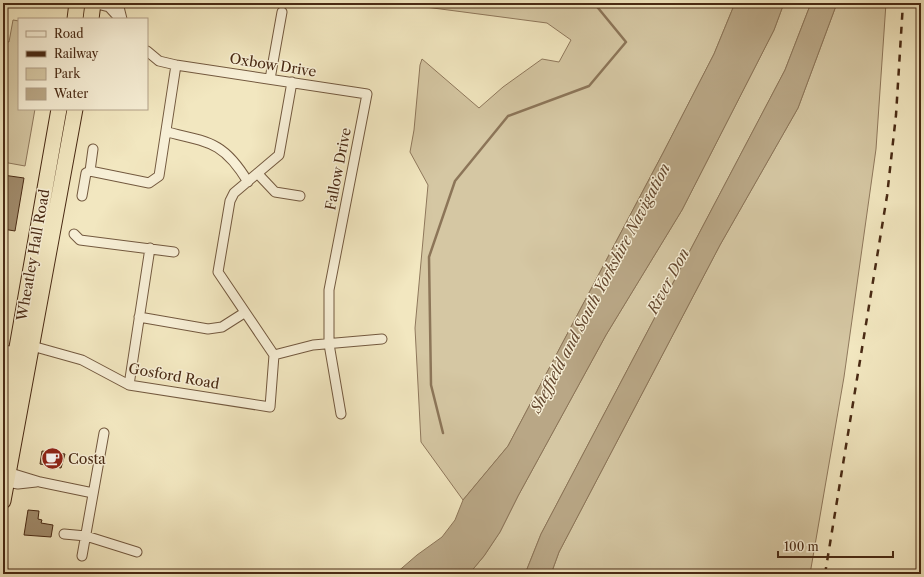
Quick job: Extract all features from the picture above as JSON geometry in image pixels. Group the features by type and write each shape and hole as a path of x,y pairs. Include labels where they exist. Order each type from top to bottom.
{"highway":[{"path":"75,18 77,3"},
{"path":"90,18 93,3"},
{"name":"Wheatley Hall Road","path":"3,426 10,351 59,110"},
{"name":"Wheatley Hall Road","path":"3,501 5,477 33,340 75,110"},
{"name":"Wheatley Hall Road","path":"3,426 8,416 18,369 33,340"}],"street":[{"path":"93,3 109,7 120,18"},
{"path":"118,3 121,18"},
{"path":"270,79 282,12"},
{"name":"Oxbow Drive","path":"148,52 159,61 176,65 367,94"},
{"path":"90,171 149,183 154,181 159,176 167,132 176,65"},
{"path":"292,82 279,155 234,193 230,201 218,272 244,313 274,355 313,345 382,339"},
{"name":"Fallow Drive","path":"341,414 329,344 329,290 367,94"},
{"path":"167,132 210,142 225,151 248,182"},
{"path":"82,196 86,173 90,171 93,148"},
{"path":"258,174 274,192 300,196"},
{"path":"74,234 80,240 174,252"},
{"path":"129,385 150,248"},
{"path":"139,317 208,329 222,326 244,313"},
{"path":"10,351 30,340 33,340"},
{"name":"Gosford Road","path":"33,340 82,360 129,385 270,407 275,359 274,355"},
{"path":"82,556 104,433"},
{"path":"5,477 40,482 93,493"},
{"path":"64,534 86,536 137,552"}],"green space":[{"path":"395,3 735,3 714,54 508,446 463,500 421,442 415,328 428,185 410,152 414,130 420,65 422,59 479,108 503,87 542,59 559,62 571,40 547,23"},
{"path":"784,3 811,3 785,70 541,534 525,574 469,574 484,556 500,532 518,496 606,335 682,210 774,30"},
{"path":"837,3 886,3 876,149 844,377 810,574 551,574 559,552 720,245 798,108"},
{"path":"13,20 18,21 18,110 35,110 25,166 3,162 3,41 9,42"}],"water":[{"name":"Sheffield and South Yorkshire Navigation","path":"735,3 784,3 774,30 682,210 606,335 518,496 500,532 484,556 469,574 395,574 417,555 442,537 455,520 463,500 508,446 714,54"},
{"path":"811,3 837,3 798,108 720,245 559,552 551,574 525,574 541,534 785,70"}],"building":[{"path":"3,175 24,178 15,231 3,229"},
{"name":"Costa","path":"42,451 65,454 61,468 40,464"},
{"path":"28,510 39,511 38,519 42,520 41,523 53,525 51,537 24,535"}],"waterway":[{"path":"443,433 431,385 429,257 455,181 508,116 589,86 626,42 594,3"}],"railway":[{"path":"825,574 887,196 896,115 903,3"}],"place":[{"name":"Costa","path":"52,459"}],"water label":[{"name":"River Don","path":"668,281"}]}
